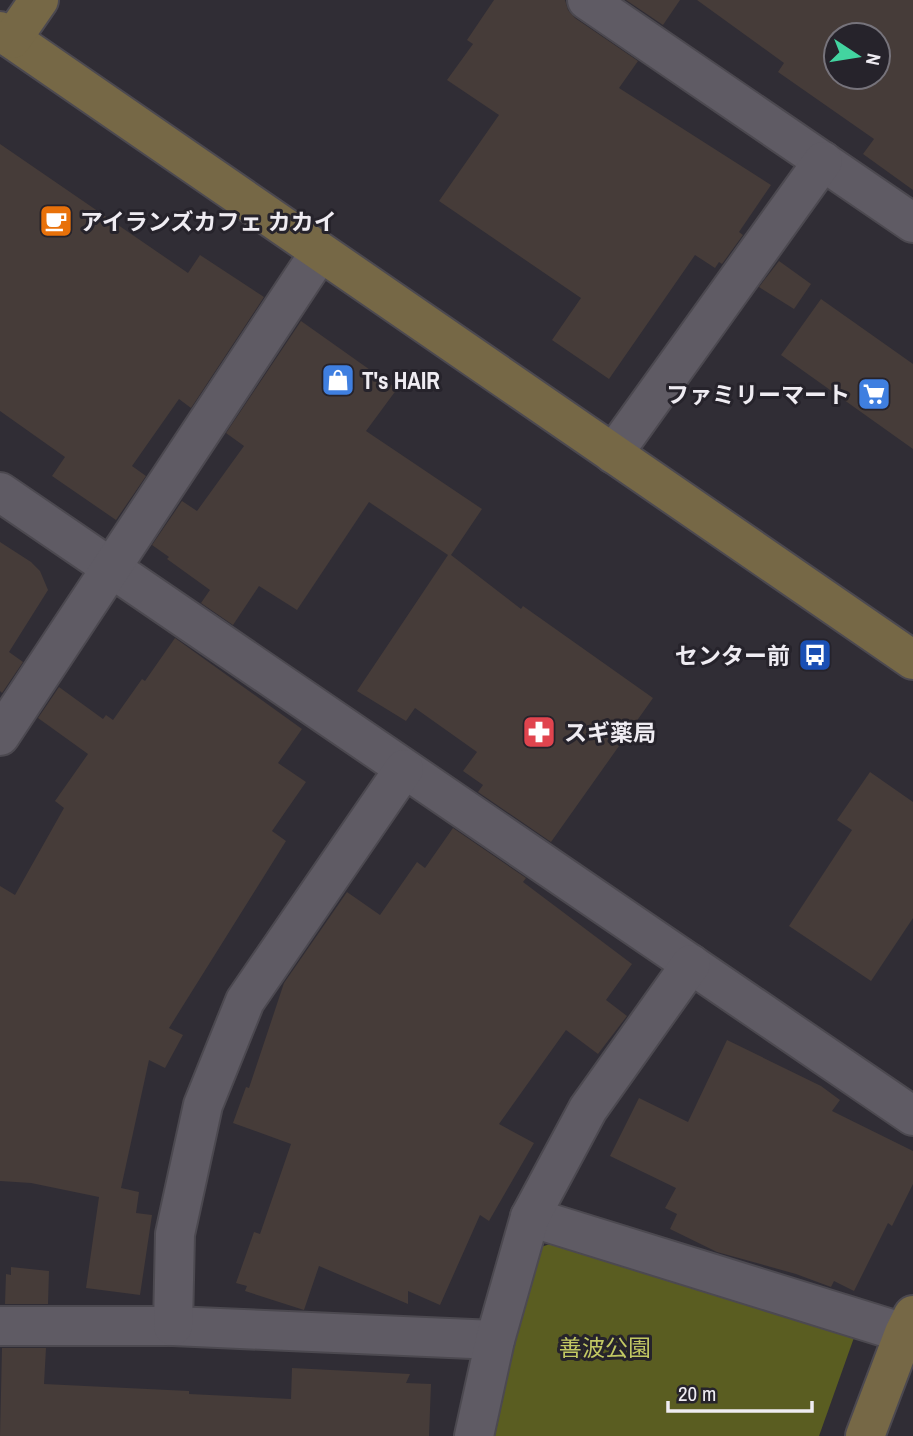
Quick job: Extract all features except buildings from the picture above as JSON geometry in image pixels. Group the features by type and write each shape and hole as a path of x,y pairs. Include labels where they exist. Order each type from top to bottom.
{"street":[{"path":"39,0 6,35 913,660"},
{"path":"587,0 913,223"},
{"path":"613,454 822,161"},
{"path":"0,736 320,252"},
{"path":"0,492 913,1116"},
{"path":"173,1326 175,1234 203,1105 246,1001 404,769"},
{"path":"474,1436 495,1340 530,1217 588,1109 691,964"},
{"path":"530,1217 909,1324 866,1436"},
{"path":"0,1326 173,1326 495,1340"}],"green space":[{"name":"善波公園","path":"562,1240 856,1332 819,1436 495,1436 525,1293 541,1247"}],"place":[{"name":"アイランズカフェ カカイ","path":"56,221"},
{"name":"T's HAIR","path":"338,380"},
{"name":"ファミリーマート","path":"874,394"},
{"name":"センター前","path":"815,655"},
{"name":"スギ薬局","path":"539,732"}]}
